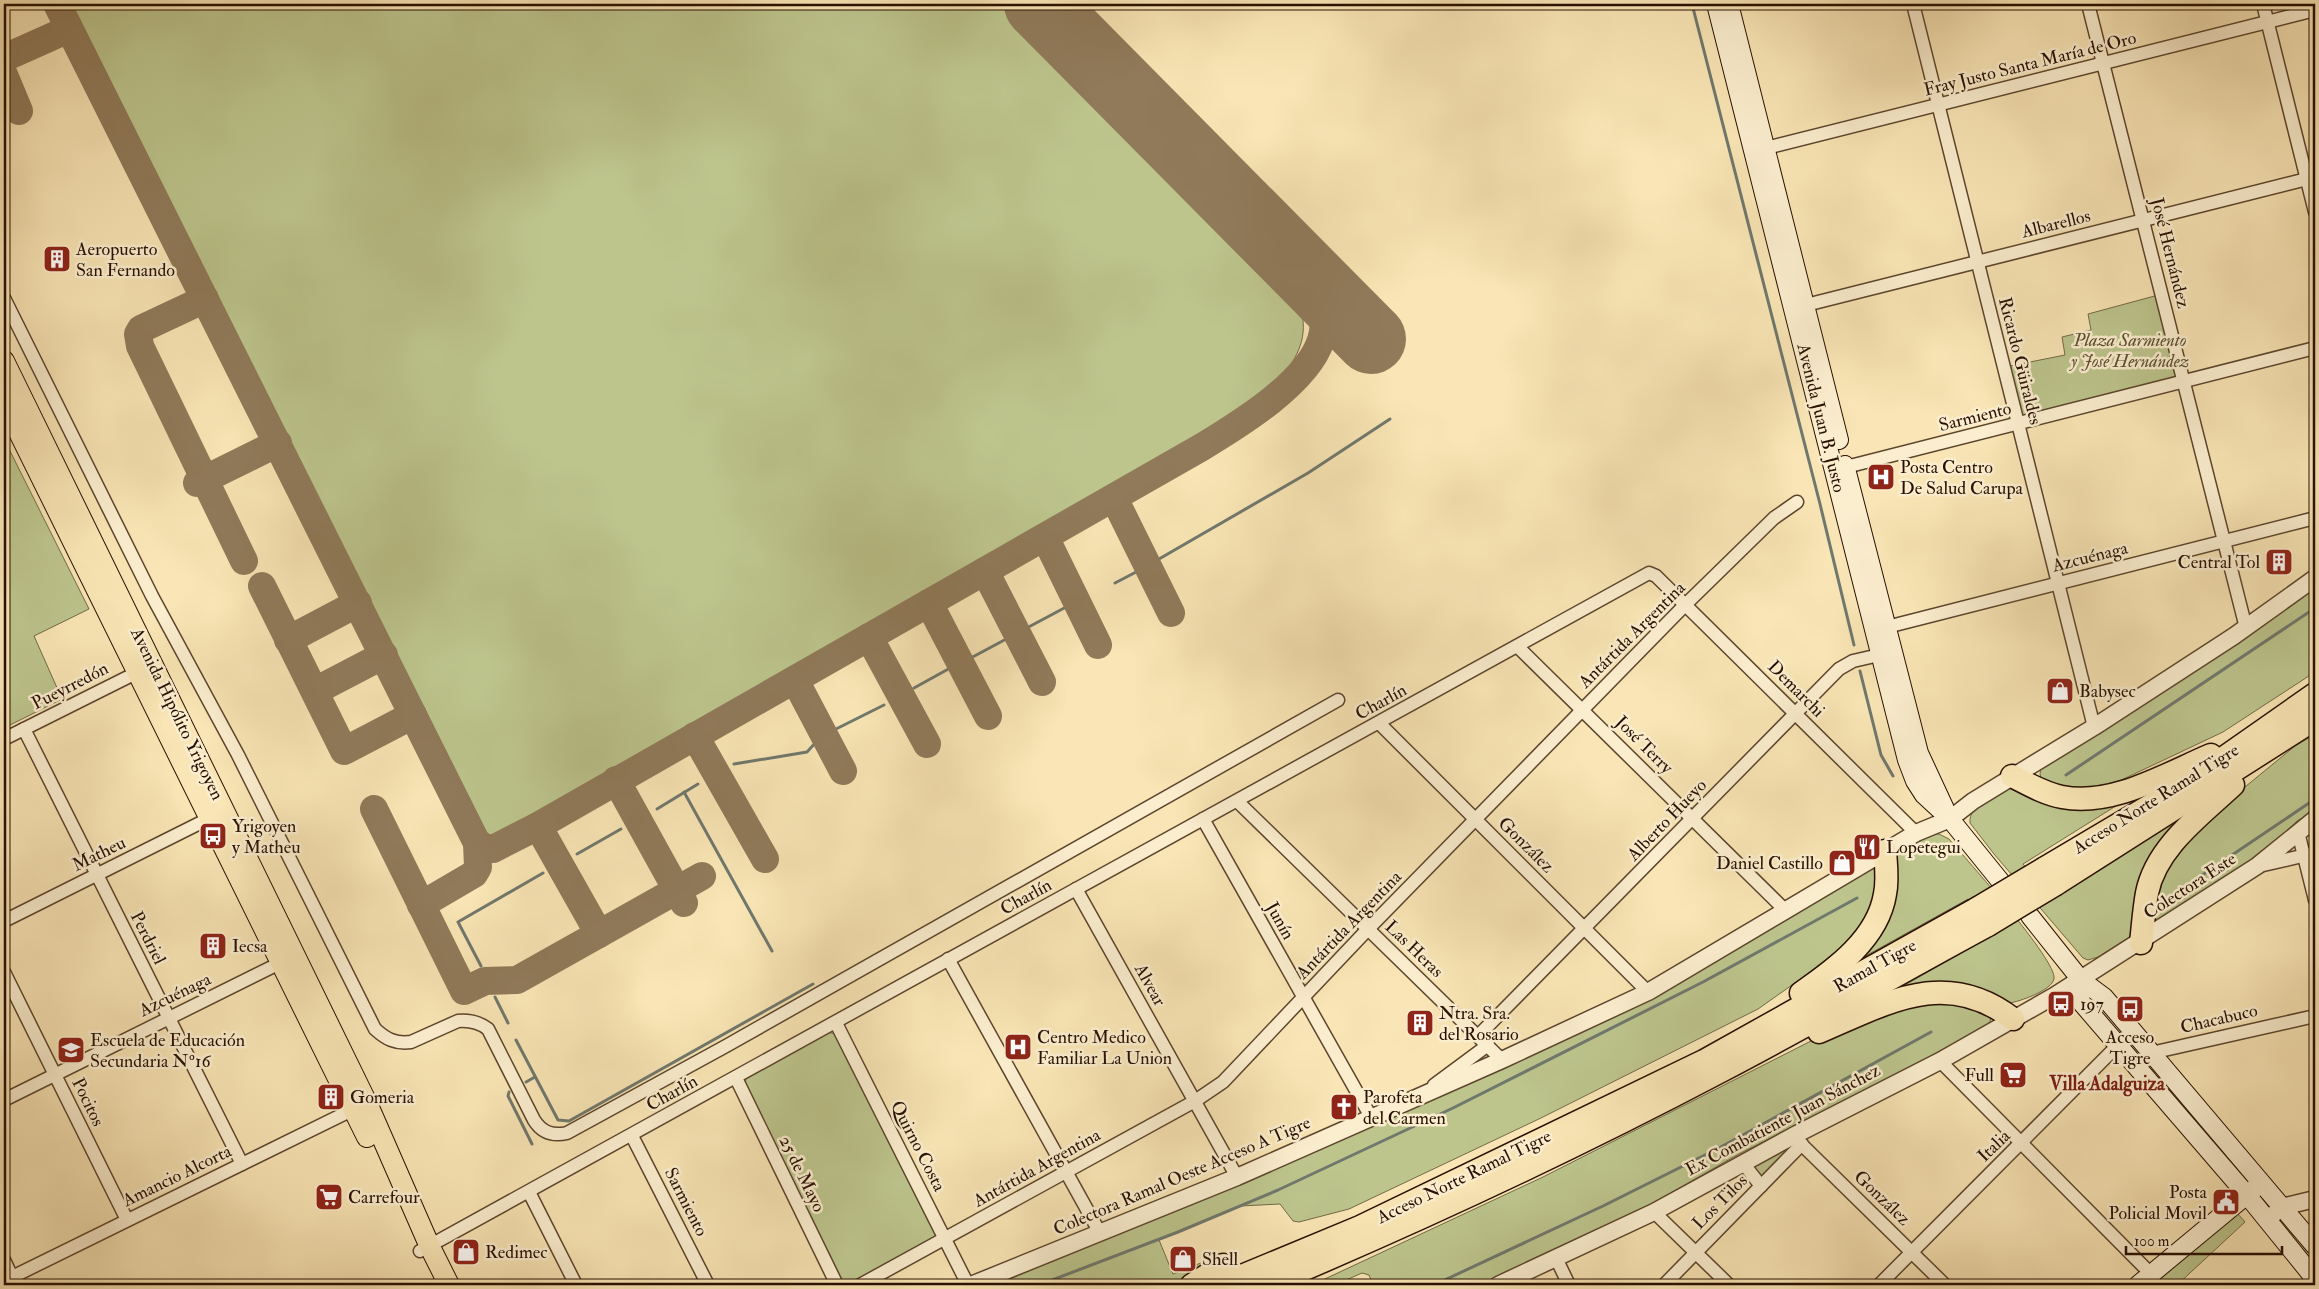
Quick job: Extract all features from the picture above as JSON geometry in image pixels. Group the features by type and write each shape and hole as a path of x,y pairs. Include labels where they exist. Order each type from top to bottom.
{"highway":[{"name":"Acceso Norte Ramal Tigre","path":"2050,876 2315,694"},
{"path":"2012,776 2060,797 2077,800 2107,797 2216,753 2278,719"},
{"name":"Acceso Norte Ramal Tigre","path":"2050,876 2280,742 2315,719"},
{"path":"2141,943 2147,892 2160,862 2186,828 2280,742"},
{"path":"1713,1065 1818,982 1859,945 1869,932 1882,906 1886,881 1884,851"},
{"name":"Ramal Tigre","path":"1713,1065 1983,916 2050,876"},
{"path":"1713,1065 1886,1004 1921,994 1944,992 1969,995 1997,1006 2014,1019"},
{"name":"Acceso Norte Ramal Tigre","path":"1192,1285 1360,1227 1477,1170 1713,1065"},
{"name":"Acceso Norte Ramal Tigre","path":"1267,1285 1364,1244 1501,1181 1713,1065"},
{"path":"1329,1230 1477,1170"},
{"path":"1306,1281 1364,1244"}],"main road":[{"name":"Avenida Juan B. Justo","path":"1716,4 1806,306 1846,467 1880,629"},
{"name":"Avenida Juan B. Justo","path":"1729,4 1760,149 1887,654 1907,760 1915,782 1924,795 1950,819 2001,882"},
{"name":"Avenida Hipólito Yrigoyen","path":"4,361 145,669 210,818 240,860 282,962 361,1106"},
{"name":"Avenida Hipólito Yrigoyen","path":"4,402 145,669 361,1106 425,1249 437,1285"},
{"path":"2030,916 2081,980 2104,997 2315,1246"},
{"path":"2081,980 2080,1000 2247,1195 2315,1280"},
{"path":"2144,1280 2261,1182"},
{"name":"Avenida Hipólito Yrigoyen","path":"425,1249 449,1285"}],"street":[{"name":"Ricardo Güiraldes","path":"1913,4 2094,727"},
{"name":"José Hernández","path":"2088,4 2246,628"},
{"path":"2263,4 2311,178 2315,212"},
{"name":"Fray Justo Santa María de Oro","path":"1760,149 2315,10"},
{"name":"Albarellos","path":"1806,306 2311,178"},
{"path":"4,298 152,596 238,755 375,1029 388,1039 403,1043 411,1042 458,1021 467,1020 482,1024 488,1029 538,1127 550,1133 567,1133 726,1046 1338,700"},
{"name":"Sarmiento","path":"1846,467 2315,348"},
{"name":"Antártida Argentina","path":"860,1285 1195,1101 1223,1082 1368,929 1685,605 1774,518 1797,502"},
{"name":"Azcuénaga","path":"1880,629 2315,518"},
{"name":"Demarchi","path":"1649,574 1656,576 1916,833"},
{"name":"Charlín","path":"425,1249 1649,574"},
{"name":"Colectora Ramal Oeste Acceso A Tigre","path":"969,1285 1237,1176 1502,1060 1648,992 1884,851 1916,833 1950,819 1973,801 2094,727 2246,628 2315,578"},
{"name":"José Terry","path":"1518,646 1786,911"},
{"name":"Alberto Hueyo","path":"1422,1094 1483,1040 1585,929 1847,663 1887,654"},
{"name":"Pueyrredón","path":"4,739 145,669"},
{"name":"González","path":"1380,723 1648,992"},
{"name":"Perdriel","path":"24,729 242,1164"},
{"name":"Las Heras","path":"1237,801 1502,1060"},
{"name":"Matheu","path":"4,921 210,818"},
{"name":"Junín","path":"1203,819 1370,1118"},
{"name":"Colectora Este","path":"2081,980 2141,943 2257,866 2315,819"},
{"path":"2298,832 2310,854 2315,900"},
{"path":"2257,866 2310,854"},
{"name":"Alvear","path":"1076,889 1237,1176"},
{"path":"948,959 1100,1233"},
{"name":"Azcuénaga","path":"4,1100 282,962"},
{"name":"Pocitos","path":"4,972 127,1220"},
{"name":"Ex Combatiente Juan Sánchez","path":"1498,1285 1654,1212 1743,1163 1798,1140 2081,980"},
{"name":"Chacabuco","path":"2151,1052 2315,1016"},
{"name":"Quirno Costa","path":"836,1023 969,1285"},
{"name":"Italia","path":"1879,1285 2132,1031"},
{"path":"2136,1066 2151,1052"},
{"path":"1940,1061 2021,1144 2144,1280"},
{"name":"25 de Mayo","path":"736,1078 837,1285"},
{"name":"Amancio Alcorta","path":"8,1279 361,1106"},
{"name":"Sarmiento","path":"632,1136 708,1285"},
{"name":"González","path":"1798,1140 1945,1285"},
{"name":"Los Tilos","path":"1664,1285 1761,1186 1798,1140"},
{"path":"1743,1163 1761,1186"},
{"path":"529,1192 576,1285"},
{"path":"2267,1220 2282,1207 2315,1200"},
{"path":"1654,1212 1729,1285"},
{"path":"1556,1258 1569,1285"},
{"path":"4,1260 8,1279"}],"green space":[{"path":"72,4 1005,4 1296,297 1303,318 1302,337 1297,354 1273,385 1225,423 492,836 482,830"},
{"name":"Plaza Sarmiento y José Hernández","path":"2162,294 2184,381 2018,424 2005,367 2065,355 2062,337 2091,330 2088,314"},
{"path":"4,439 89,609 34,636 62,699 4,728"},
{"path":"2315,578 2315,672 2223,732 2115,783 2078,791 2042,782 2041,767"},
{"path":"2315,734 2315,811 2297,821 2257,860 2157,921 2151,919 2163,865 2234,796 2295,746"},
{"path":"2151,784 2023,864 2052,898 2205,802 2131,936 2098,957 2088,960 2083,958 1994,854 1970,823 1971,816 1974,810 1985,800 2013,785 2057,801"},
{"path":"1931,834 1939,834 1949,839 2027,932 2042,952 2051,969 2054,979 2048,987 2027,998 2009,1003 1882,998 1995,934 1968,899 1826,978 1866,939 1896,856 1903,849"},
{"path":"1872,865 1879,871 1869,915 1847,943 1758,1009 1541,1118 1349,1209 1299,1222 1293,1221 1280,1204 1241,1206 1159,1240 1173,1274 1206,1261 1214,1262 1169,1285 980,1285 1552,1041"},
{"path":"1939,998 1992,1014 1989,1025 1980,1033 1739,1154 1641,1210 1504,1276 1484,1285 1373,1285 1369,1275 1362,1273 1335,1285 1312,1285 1543,1177 1811,1041 1870,1017"},
{"path":"828,1032 835,1034 938,1238 850,1285 842,1285 745,1084 746,1078"},
{"path":"1788,1147 1789,1150 1759,1180 1749,1167"},
{"path":"2237,1213 2245,1222 2177,1285 2152,1285"}],"waterway":[{"path":"1692,4 1820,504 1854,645"},
{"path":"1159,559 1308,473 1390,419"},
{"path":"1115,583 1140,570"},
{"path":"1023,630 1068,606"},
{"path":"2066,775 2315,608"},
{"path":"967,660 1010,637"},
{"path":"914,688 952,667"},
{"path":"1860,671 1881,755 1893,776"},
{"path":"830,732 884,705"},
{"path":"734,764 807,752 817,741"},
{"path":"657,809 698,784"},
{"path":"684,792 772,951"},
{"path":"2195,880 2315,799"},
{"path":"577,854 621,829"},
{"path":"481,966 458,922 543,873"},
{"path":"1039,1285 1178,1232 1278,1190 1453,1108 1703,982 1857,898"},
{"path":"516,1040 558,1120 569,1121 813,984"},
{"path":"495,997 508,1023"},
{"path":"1434,1285 1603,1206 1719,1148 1931,1032"},
{"path":"526,1082 535,1077"},
{"path":"509,1092 508,1096 532,1144"}],"taxiway":[{"path":"57,4 477,843 478,867 474,874 421,905"},
{"path":"4,58 69,29"},
{"path":"4,75 19,111"},
{"path":"477,843 487,849 493,849 538,826 1235,427 1287,387 1302,372 1313,356 1321,340 1324,325 1320,302 1313,280"},
{"path":"205,299 141,329 138,334 140,346 244,561"},
{"path":"197,483 278,443"},
{"path":"1114,498 1171,613"},
{"path":"1045,537 1098,645"},
{"path":"985,571 1042,682"},
{"path":"262,586 344,751 413,715"},
{"path":"288,640 358,603"},
{"path":"929,603 988,716"},
{"path":"869,637 927,744"},
{"path":"315,691 384,655"},
{"path":"795,680 843,771"},
{"path":"695,736 765,859"},
{"path":"616,780 684,903"},
{"path":"374,809 464,991 485,981 517,980 702,876"},
{"path":"538,826 599,934"}],"runway":[{"path":"1039,4 1371,339"}],"place":[{"name":"Aeropuerto San Fernando","path":"57,259"},
{"name":"Posta Centro De Salud Carupa","path":"1881,477"},
{"name":"Central Tol","path":"2279,562"},
{"name":"Babysec","path":"2060,691"},
{"name":"Yrigoyen y Matheu","path":"213,836"},
{"name":"Lopetegui","path":"1867,847"},
{"name":"Daniel Castillo","path":"1842,863"},
{"name":"Iecsa","path":"213,946"},
{"name":"197","path":"2061,1004"},
{"name":"Acceso Tigre","path":"2130,1009"},
{"name":"Ntra. Sra. del Rosario","path":"1420,1023"},
{"name":"Centro Medico Familiar La Union","path":"1018,1047"},
{"name":"Escuela de Educación Secundaria Nº16","path":"71,1050"},
{"name":"Full","path":"2013,1075"},
{"name":"Gomeria","path":"331,1097"},
{"name":"Parofeta del Carmen","path":"1344,1107"},
{"name":"Carrefour","path":"329,1197"},
{"name":"Posta Policial Movil","path":"2226,1202"},
{"name":"Redimec","path":"466,1252"},
{"name":"Shell","path":"1183,1259"}],"district":[{"name":"Villa Adalguiza","path":"2107,1084"}]}
